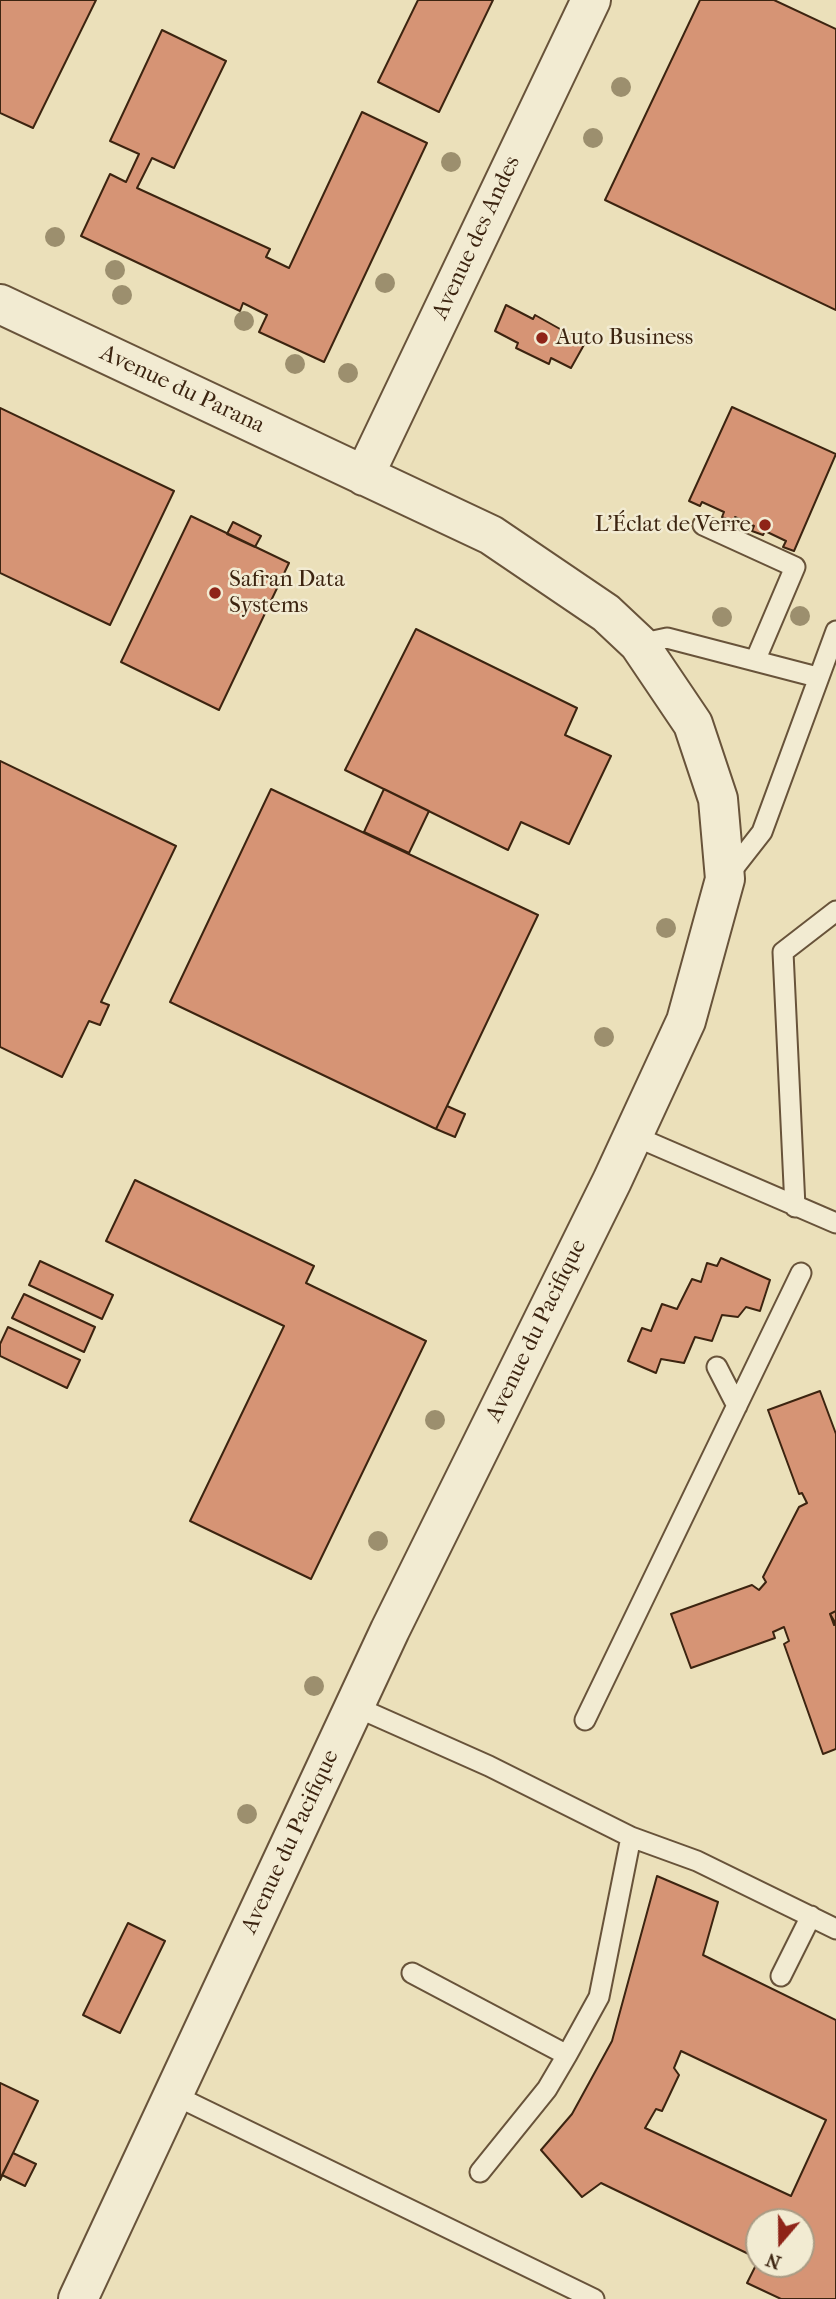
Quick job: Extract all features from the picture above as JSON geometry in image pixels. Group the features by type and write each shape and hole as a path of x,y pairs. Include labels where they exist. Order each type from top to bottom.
{"street":[{"name":"Avenue des Andes","path":"364,476 591,0"},
{"name":"Avenue du Parana","path":"0,304 364,476"},
{"name":"Avenue du Pacifique","path":"78,2299 354,1706 686,1021 725,879 718,799 693,724 639,644 606,613 491,535 364,476"}],"lane":[{"path":"703,525 794,568 755,661"},
{"path":"725,879 762,832 836,631"},
{"path":"639,644 667,638 817,677"},
{"path":"795,1207 783,952 836,911"},
{"path":"632,1135 836,1223"},
{"path":"585,1720 801,1273"},
{"path":"717,1367 737,1406"},
{"path":"354,1706 489,1766 631,1837 698,1861 836,1929"},
{"path":"480,2172 547,2089 598,1997 631,1837"},
{"path":"781,1976 811,1916"},
{"path":"412,1973 567,2055"},
{"path":"174,2095 594,2299"}],"building":[{"path":"0,0 96,0 33,128 0,113"},
{"path":"418,0 493,0 439,112 378,82"},
{"path":"700,0 774,0 836,29 836,310 605,200"},
{"path":"162,30 226,61 174,168 152,158 137,188 270,249 266,257 289,268 362,112 427,143 324,362 259,332 267,315 243,303 240,311 81,236 110,174 126,182 139,154 110,141"},
{"name":"Auto Business","path":"506,305 533,319 535,315 585,343 571,368 551,358 549,364 516,348 518,343 495,331"},
{"path":"732,407 836,454 794,551 783,547 786,541 765,531 763,535 752,531 754,526 735,517 733,522 722,517 724,512 702,502 700,506 689,501"},
{"path":"0,408 174,491 110,625 0,573"},
{"name":"Safran Data Systems","path":"191,516 289,563 219,710 121,662"},
{"path":"233,522 261,536 255,547 227,534"},
{"path":"416,629 577,708 565,735 611,756 569,844 521,822 508,850 345,770"},
{"path":"0,761 176,846 101,1002 109,1005 100,1025 89,1021 62,1077 0,1047"},
{"path":"271,789 538,915 436,1129 170,1002"},
{"path":"384,789 429,811 409,853 364,832"},
{"path":"447,1106 465,1114 455,1137 436,1129"},
{"path":"135,1180 314,1266 306,1283 426,1341 311,1579 190,1521 284,1326 106,1241"},
{"path":"721,1258 770,1280 760,1311 746,1307 738,1317 722,1315 712,1341 695,1337 684,1363 661,1359 656,1373 628,1361 642,1328 651,1331 662,1304 677,1309 692,1279 701,1282 707,1263 717,1266"},
{"path":"40,1261 113,1295 102,1319 29,1285"},
{"path":"24,1294 95,1327 84,1352 12,1318"},
{"path":"8,1327 80,1360 67,1388 0,1356 0,1344"},
{"path":"820,1391 836,1434 836,1611 830,1614 836,1624 836,1749 823,1754 784,1644 789,1641 784,1627 773,1632 775,1638 691,1668 671,1614 752,1585 759,1590 766,1582 763,1577 799,1507 807,1503 802,1493 799,1494 768,1410"},
{"path":"836,1611 836,1624 834,1625 830,1614"},
{"path":"657,1876 718,1902 703,1955 836,2020 836,2299 781,2299 747,2283 750,2278 815,2278 815,2208 745,2208 745,2252 601,2183 582,2197 541,2150 572,2114 612,2041","holes":["681,2051 826,2120 791,2196 645,2128 656,2109 662,2111 679,2075 674,2068"]},
{"path":"128,1923 165,1941 120,2033 83,2015"},
{"path":"0,2083 38,2101 0,2180"},
{"path":"13,2153 36,2164 25,2186 2,2175"}],"place":[{"name":"Auto Business","path":"542,338"},
{"name":"L'Éclat de Verre","path":"765,525"},
{"name":"Safran Data Systems","path":"215,593"}]}
